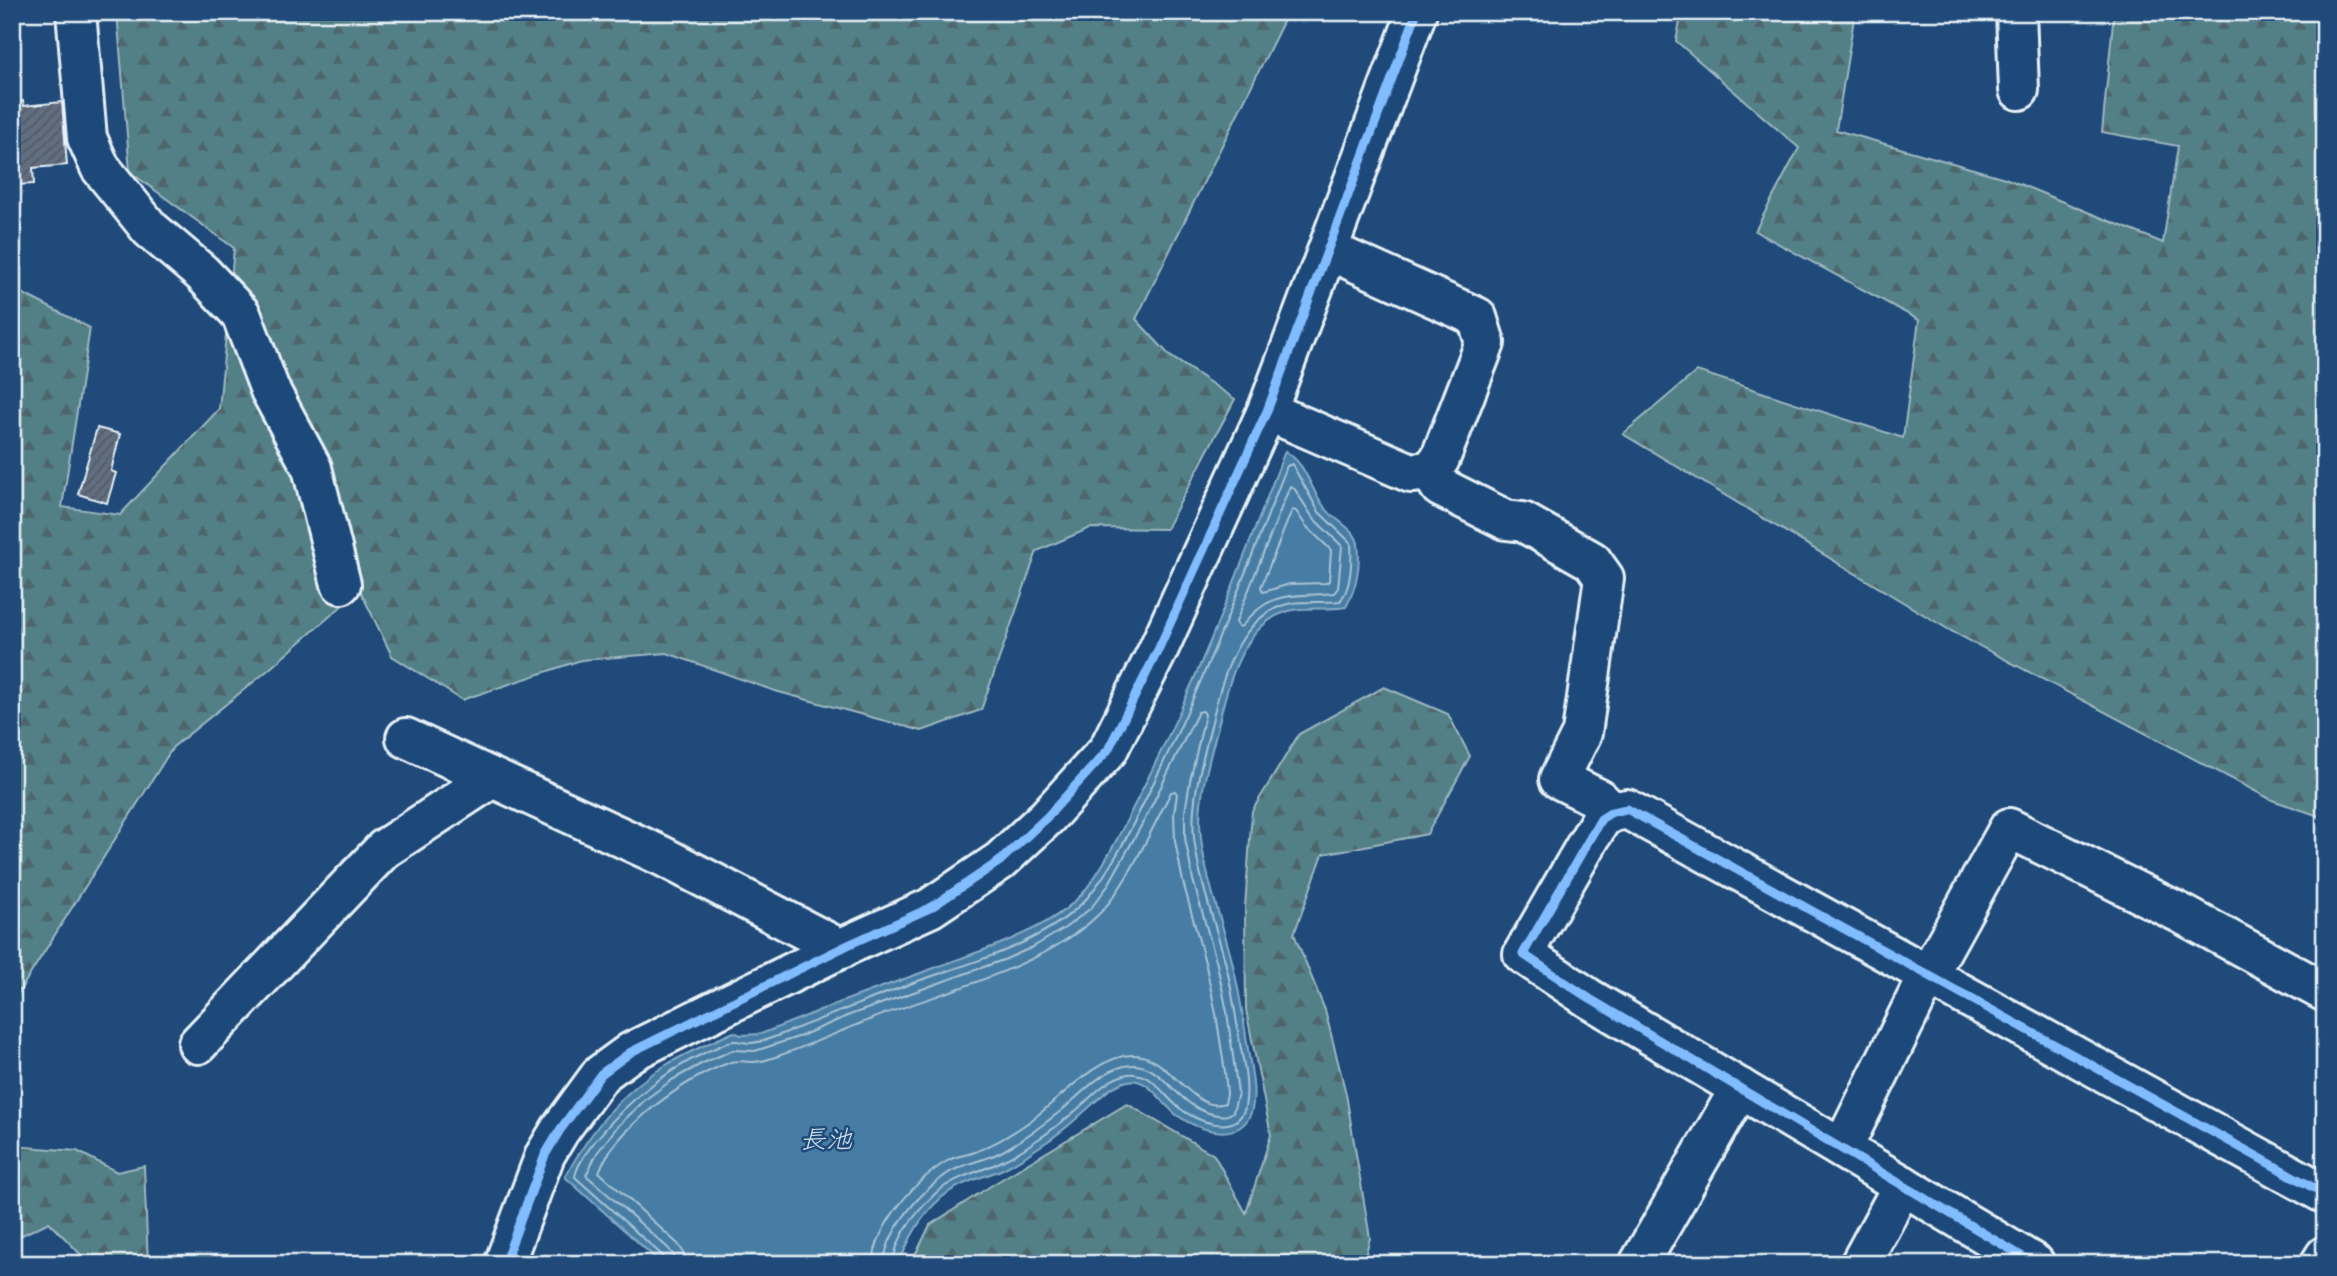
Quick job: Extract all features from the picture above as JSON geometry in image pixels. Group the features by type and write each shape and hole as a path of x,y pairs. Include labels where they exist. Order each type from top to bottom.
{"street":[{"path":"76,12 88,138 100,167 150,229 202,274 241,314 270,390 312,468 341,584"},
{"path":"504,1264 545,1155 601,1074 631,1052 930,908 1000,861 1047,817 1108,750 1158,650 1267,411 1417,12"},
{"path":"2016,12 2019,90"},
{"path":"1267,411 1411,473 1430,471 1440,459 1485,343 1477,317 1328,250"},
{"path":"1430,471 1440,487 1506,520 1523,522 1592,561 1604,578 1582,733 1559,779 1599,799 1612,812"},
{"path":"407,738 662,856 841,949"},
{"path":"198,1044 384,849 492,778"},
{"path":"2035,1264 1590,999 1523,954 1601,819 1612,812 1627,809 2325,1194"},
{"path":"1842,1149 1928,975 2009,828 2182,914 2325,992"},
{"path":"1639,1264 1740,1088"},
{"path":"1860,1264 1903,1185"},
{"path":"2320,1264 2325,1256"}],"green space":[{"path":"117,12 1288,12 1136,319 1170,356 1235,399 1166,529 1090,528 1037,551 981,710 922,731 775,691 667,653 581,660 462,700 392,656 360,590 267,671 173,747 12,1003 12,288 90,328 62,507 120,515 219,409 234,248 130,172"},
{"path":"1682,12 1855,12 1836,130 2005,178 2163,243 2178,146 2102,132 2114,12 2325,12 2325,818 2272,800 1951,631 1623,434 1697,371 1903,438 1919,320 1755,231 1799,148 1676,41"},
{"path":"1384,687 1448,714 1470,756 1427,834 1323,854 1294,934 1325,1010 1346,1094 1370,1238 1363,1264 911,1264 930,1225 1127,1104 1214,1155 1246,1213 1271,1135 1246,1010 1245,907 1252,811 1299,734"},
{"path":"12,1146 77,1151 117,1172 144,1166 148,1264 90,1264 49,1222 12,1240"}],"water":[{"name":"長池","path":"1285,451 1304,470 1325,508 1353,534 1358,544 1359,560 1355,585 1346,607 1293,610 1263,625 1252,638 1242,653 1229,686 1205,778 1200,823 1203,854 1235,972 1253,1082 1253,1106 1245,1123 1228,1131 1196,1126 1178,1116 1143,1083 1128,1081 1110,1089 1063,1130 1026,1156 1003,1169 948,1192 916,1228 899,1264 662,1264 565,1177 596,1129 621,1100 650,1075 700,1047 734,1032 741,1035 761,1034 1000,944 1054,917 1073,903 1090,884 1116,842 1165,743 1219,619"}],"building":[{"path":"23,101 24,106 62,102 67,165 33,168 34,184 15,185 12,102"},
{"path":"97,428 120,434 111,471 116,473 107,503 78,494"}],"cycle path":[{"path":"504,1264 545,1155 601,1074 631,1052 848,945 930,908 1000,861 1047,817 1108,750 1158,650 1267,411 1417,12"},
{"path":"2035,1264 1590,999 1523,954 1601,819 1612,812 1627,809 2325,1194"}]}
